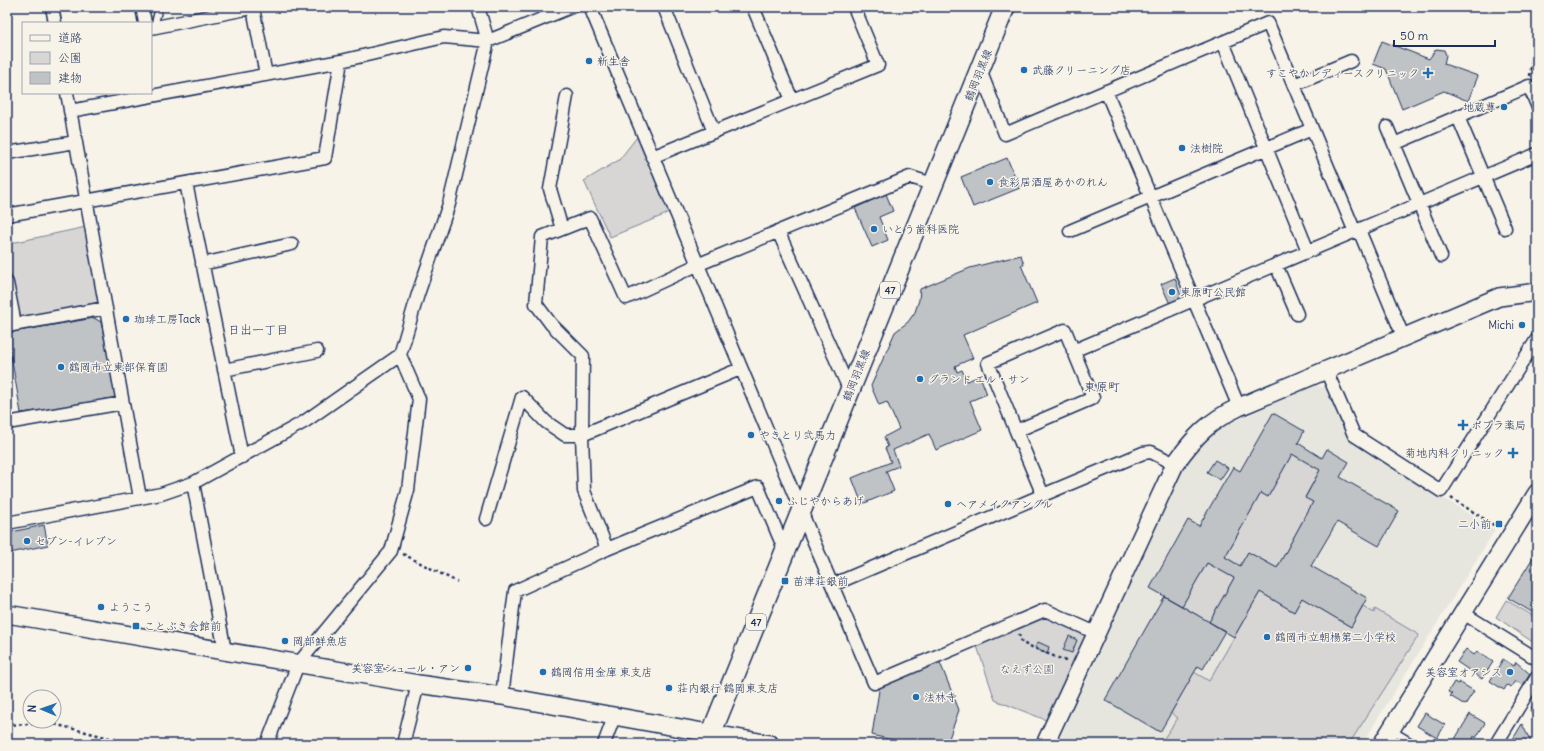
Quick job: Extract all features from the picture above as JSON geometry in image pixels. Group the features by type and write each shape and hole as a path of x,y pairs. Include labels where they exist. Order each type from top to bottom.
{"main road":[{"name":"鶴岡羽黒線","path":"709,739 1005,7"}],"street":[{"path":"52,7 55,22"},
{"path":"142,7 148,22"},
{"path":"152,26 255,7 266,75"},
{"path":"7,523 161,494 194,483 304,422 400,355 418,294 449,204 488,41 478,7"},
{"path":"70,111 340,61 444,37 488,41 572,7"},
{"path":"590,7 740,369 874,683 1044,610 1096,632"},
{"path":"664,7 714,132"},
{"path":"753,7 792,100"},
{"path":"652,157 878,65 854,7"},
{"path":"980,70 1006,134 1268,23 1312,129 1404,336"},
{"path":"1223,42 1308,251"},
{"path":"7,215 86,199 325,158 340,61"},
{"path":"1294,85 1351,61"},
{"path":"1394,144 1529,86 1537,105"},
{"path":"1106,91 1239,406"},
{"path":"67,94 140,498"},
{"path":"562,229 550,189 567,96"},
{"path":"1458,117 1504,228"},
{"path":"1387,127 1441,256"},
{"path":"1070,231 1312,129"},
{"path":"7,153 76,142"},
{"path":"1074,351 1537,154"},
{"path":"607,549 584,491 582,435 583,356 551,324 536,304 542,237 590,218 626,298 697,265 910,176 933,184"},
{"path":"186,183 242,457"},
{"path":"778,231 850,391"},
{"path":"202,264 292,244"},
{"path":"1276,265 1297,314"},
{"path":"7,283 11,325 106,308"},
{"path":"1045,744 1175,464 1189,444 1204,428 1239,406 1499,297 1537,292"},
{"path":"1016,431 1094,398 1065,330 988,363 1016,431 1043,495"},
{"path":"1326,370 1354,435 1441,491 1537,339"},
{"path":"224,370 317,351"},
{"path":"267,744 298,664 392,548 408,490 419,399 400,355"},
{"path":"486,519 522,397 546,422 565,435 582,435 740,369"},
{"path":"7,423 123,404"},
{"path":"832,585 1144,453 1151,452 1175,464"},
{"path":"194,483 225,651"},
{"path":"502,696 514,591 607,549 758,488 785,551"},
{"path":"1382,744 1537,493"},
{"path":"1463,613 1537,659"},
{"path":"7,614 418,684 502,696 614,717 709,739 770,744"},
{"path":"1496,744 1537,678"},
{"path":"403,744 418,684"},
{"path":"604,744 614,717"}],"lane":[{"path":"152,22 159,7"},
{"path":"1391,729 1415,744"}],"path":[{"path":"1529,86 1537,12"},
{"path":"1441,491 1497,527"},
{"path":"392,548 457,582"},
{"path":"1016,622 1022,643 1072,664"},
{"path":"7,725 50,723 133,744"}],"shaded area":[{"name":"鶴岡市立朝楊第二小学校","path":"1313,385 1327,388 1349,440 1495,530 1362,744 1057,744 1184,468 1197,450 1211,436 1227,425"}],"green space":[{"path":"637,137 669,213 610,237 584,181 619,160"},
{"path":"86,227 100,302 20,318 7,257 7,244"},
{"path":"1292,454 1320,470 1305,497 1313,502 1277,568 1248,552 1240,566 1225,557 1261,493 1268,497"},
{"path":"1207,563 1234,578 1209,622 1182,606"},
{"path":"1260,592 1294,612 1302,598 1351,627 1363,606 1374,613 1375,609 1419,635 1349,744 1160,744 1178,718 1171,713 1194,672 1209,681"},
{"path":"1506,600 1537,618 1537,645 1496,617"},
{"name":"なえず公園","path":"1047,616 1089,635 1046,720 995,700 977,646"}],"building":[{"name":"すこやかレディースクリニック","path":"1382,41 1429,59 1436,49 1444,50 1446,55 1444,64 1478,76 1468,101 1444,91 1402,109 1386,69 1373,64"},
{"name":"食彩居酒屋あかのれん","path":"1007,158 1020,188 973,207 961,177"},
{"name":"いとう歯科医院","path":"886,194 893,211 879,217 888,240 872,247 855,208"},
{"name":"グランド エル・サン","path":"1021,255 1024,265 1021,265 1037,303 963,335 973,358 955,366 957,372 962,370 967,381 980,376 987,394 970,401 982,430 936,450 929,434 893,450 899,466 886,471 894,491 862,504 852,478 891,462 885,448 888,447 884,437 899,429 887,402 879,405 871,386 895,332 908,322 915,312 919,300 920,289 970,268"},
{"name":"東原町公民館","path":"1175,278 1182,299 1170,304 1161,284"},
{"name":"鶴岡市立東部保育園","path":"94,318 101,322 116,394 111,402 21,413 7,333"},
{"path":"1273,413 1304,431 1298,443 1322,458 1327,449 1349,462 1340,477 1399,511 1379,546 1337,522 1311,566 1367,598 1351,627 1302,598 1294,612 1260,592 1234,637 1209,622 1234,578 1207,563 1182,606 1150,588 1188,520 1199,526 1233,467 1240,471","holes":["1292,454 1320,470 1305,498 1313,502 1277,568 1248,552 1240,566 1225,557 1261,493 1268,497"]},
{"path":"1215,460 1228,468 1220,480 1207,472"},
{"name":"セブン-イレブン","path":"44,525 48,545 10,553 7,533"},
{"path":"1537,551 1537,615 1508,598"},
{"path":"1164,596 1225,631 1203,669 1198,666 1160,732 1105,700"},
{"path":"1069,636 1077,640 1072,653 1063,650"},
{"path":"1038,642 1049,647 1047,654 1035,648"},
{"path":"1466,649 1474,655 1477,651 1493,662 1482,679 1457,662"},
{"name":"美容室オアシス","path":"1503,659 1514,666 1516,662 1530,674 1523,685 1515,681 1511,687 1507,685 1504,690 1490,681"},
{"name":"法林寺","path":"939,660 959,710 947,744 908,744 872,735 880,684"},
{"path":"1454,682 1458,684 1459,682 1474,691 1465,705 1450,696 1452,694 1448,692"},
{"path":"1537,697 1537,725 1530,710"},
{"path":"1425,713 1445,725 1437,738 1417,726"},
{"path":"1470,714 1485,723 1476,738 1474,736 1472,744 1452,744"},
{"path":"1522,724 1532,744 1515,744 1513,739"},
{"path":"1434,739 1442,744 1432,744"}],"place":[{"name":"新生舎","path":"589,61"},
{"name":"武藤クリーニング店","path":"1024,70"},
{"name":"すこやかレディースクリニック","path":"1428,73"},
{"name":"地蔵尊","path":"1504,107"},
{"name":"法樹院","path":"1182,148"},
{"name":"食彩居酒屋あかのれん","path":"990,182"},
{"name":"いとう歯科医院","path":"874,229"},
{"name":"東原町公民館","path":"1172,292"},
{"name":"珈琲工房Tack","path":"126,319"},
{"name":"Michi","path":"1522,325"},
{"name":"鶴岡市立東部保育園","path":"61,367"},
{"name":"グランド エル・サン","path":"920,379"},
{"name":"ポプラ薬局","path":"1463,425"},
{"name":"やきとり弐馬力","path":"751,435"},
{"name":"菊地内科クリニック","path":"1513,453"},
{"name":"ふじやからあげ","path":"779,501"},
{"name":"ヘアメイクアングル","path":"948,504"},
{"name":"二小前","path":"1499,524"},
{"name":"セブン-イレブン","path":"27,541"},
{"name":"苗津荘銀前","path":"785,581"},
{"name":"ようこう","path":"101,607"},
{"name":"ことぶき会館前","path":"136,626"},
{"name":"鶴岡市立朝楊第二小学校","path":"1267,637"},
{"name":"岡部鮮魚店","path":"285,641"},
{"name":"美容室シュール・アン","path":"468,668"},
{"name":"鶴岡信用金庫 東支店","path":"543,672"},
{"name":"美容室オアシス","path":"1510,672"},
{"name":"荘内銀行 鶴岡東支店","path":"669,688"},
{"name":"法林寺","path":"916,697"}],"district":[{"name":"日出一丁目","path":"258,330"},
{"name":"東原町","path":"1102,387"}]}
